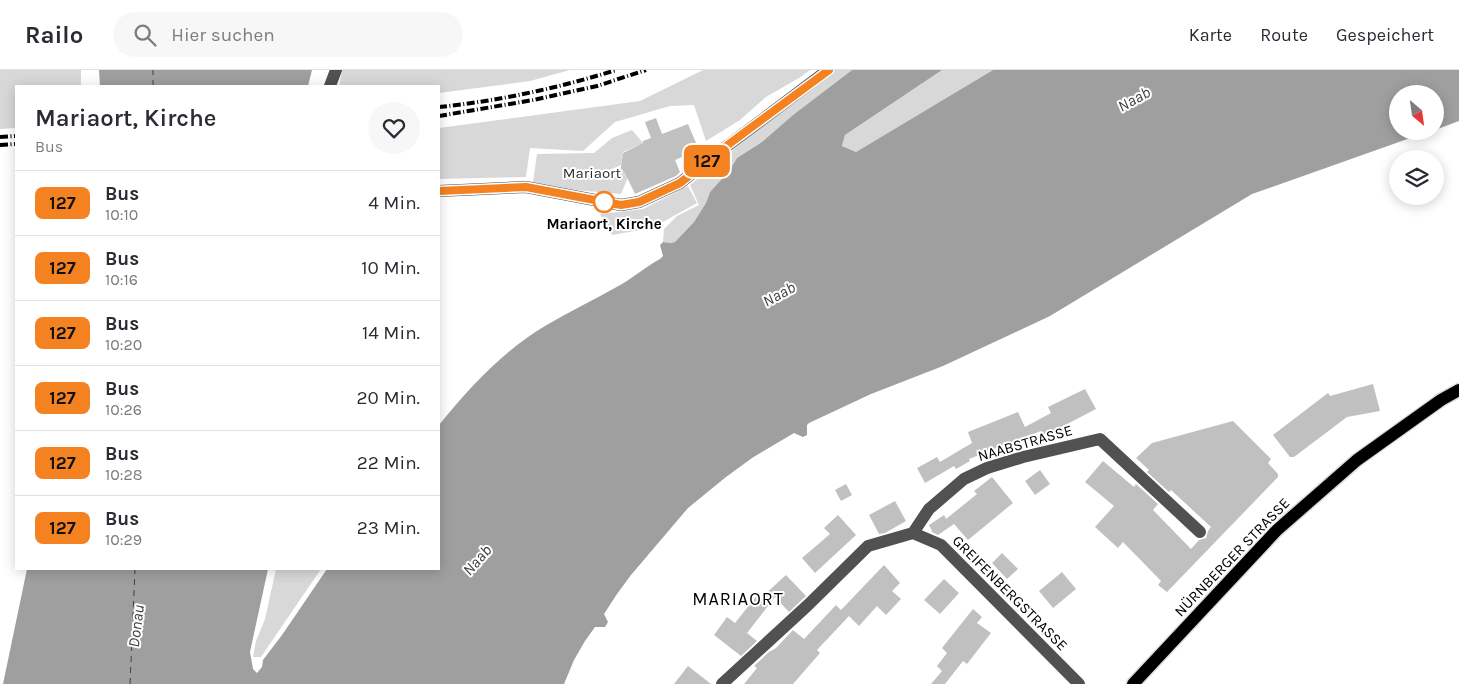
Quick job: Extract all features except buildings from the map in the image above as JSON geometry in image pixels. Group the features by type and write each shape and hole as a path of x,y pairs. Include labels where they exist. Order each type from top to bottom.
{"main road":[{"name":"NÜRNBERGER STRASSE","path":"1133,684 1277,530 1357,460 1441,400 1459,390"}],"street":[{"path":"330,85 336,70"},
{"path":"440,191 526,187 621,205 639,202 680,183 828,70"},
{"name":"NAABSTRASSE","path":"913,533 934,504 964,480 987,468 1023,457 1100,439 1200,532"},
{"path":"722,684 808,606 868,546 913,533"},
{"name":"GREIFENBERGSTRASSE","path":"913,533 941,545 1079,684"}],"green space":[{"path":"0,70 81,70 81,85 15,85 15,128 0,129"},
{"path":"342,70 570,70 530,81 440,93 440,85 339,85"},
{"path":"703,70 810,70 766,97 740,120 706,141 694,105 670,106 615,122 583,151 530,148 526,177 440,179 440,128 640,101"},
{"path":"835,70 852,70 793,115 762,142 737,158 729,171 710,192 706,203 694,222 675,242 663,242 664,229 677,216 699,205 690,185 788,105"},
{"path":"942,70 993,70 856,152 842,146 845,135"},
{"name":"Mariaort","path":"632,130 643,143 623,152 621,165 612,169 615,175 624,171 629,175 621,194 576,190 533,182 537,154 594,153 612,138"},
{"path":"688,186 697,203 652,228 612,235 600,214 643,209"},
{"path":"276,570 320,570 261,657 253,657 256,641 265,619"}],"water":[{"path":"99,70 312,70 308,85 100,85"},
{"path":"852,70 942,70 845,135 842,146 856,152 993,70 1459,70 1459,121 1444,127 1444,85 1389,85 1389,140 1405,140 1252,194 1050,316 943,366 871,394 809,423 807,425 807,435 803,437 794,433 752,458 688,508 631,575 604,614 608,622 605,627 595,627 574,660 564,684 3,684 27,570 268,570 250,652 253,669 257,673 262,667 263,660 326,570 440,570 440,424 475,384 515,347 554,321 622,284 660,259 663,256 660,245 663,242 675,242 694,222 706,203 710,192 729,171 737,158 762,142 793,115"}],"ferry route":[{"path":"153,70 153,85"},
{"path":"130,684 135,570"}],"railway":[{"path":"440,107 528,93 573,83 616,70"},
{"path":"440,116 533,100 597,86 646,70"},
{"path":"0,137 15,136"},
{"path":"0,145 15,144"}],"bus line":[{"name":"127","path":"440,191 526,187 621,205 639,202 680,183 829,70"}],"place":[{"name":"Mariaort, Kirche","path":"604,202"}],"district":[{"name":"MARIAORT","path":"738,599"}],"water label":[{"name":"Naab","path":"1134,99"},
{"name":"Naab","path":"779,294"},
{"name":"Naab","path":"477,560"},
{"name":"Donau","path":"136,626"}]}
